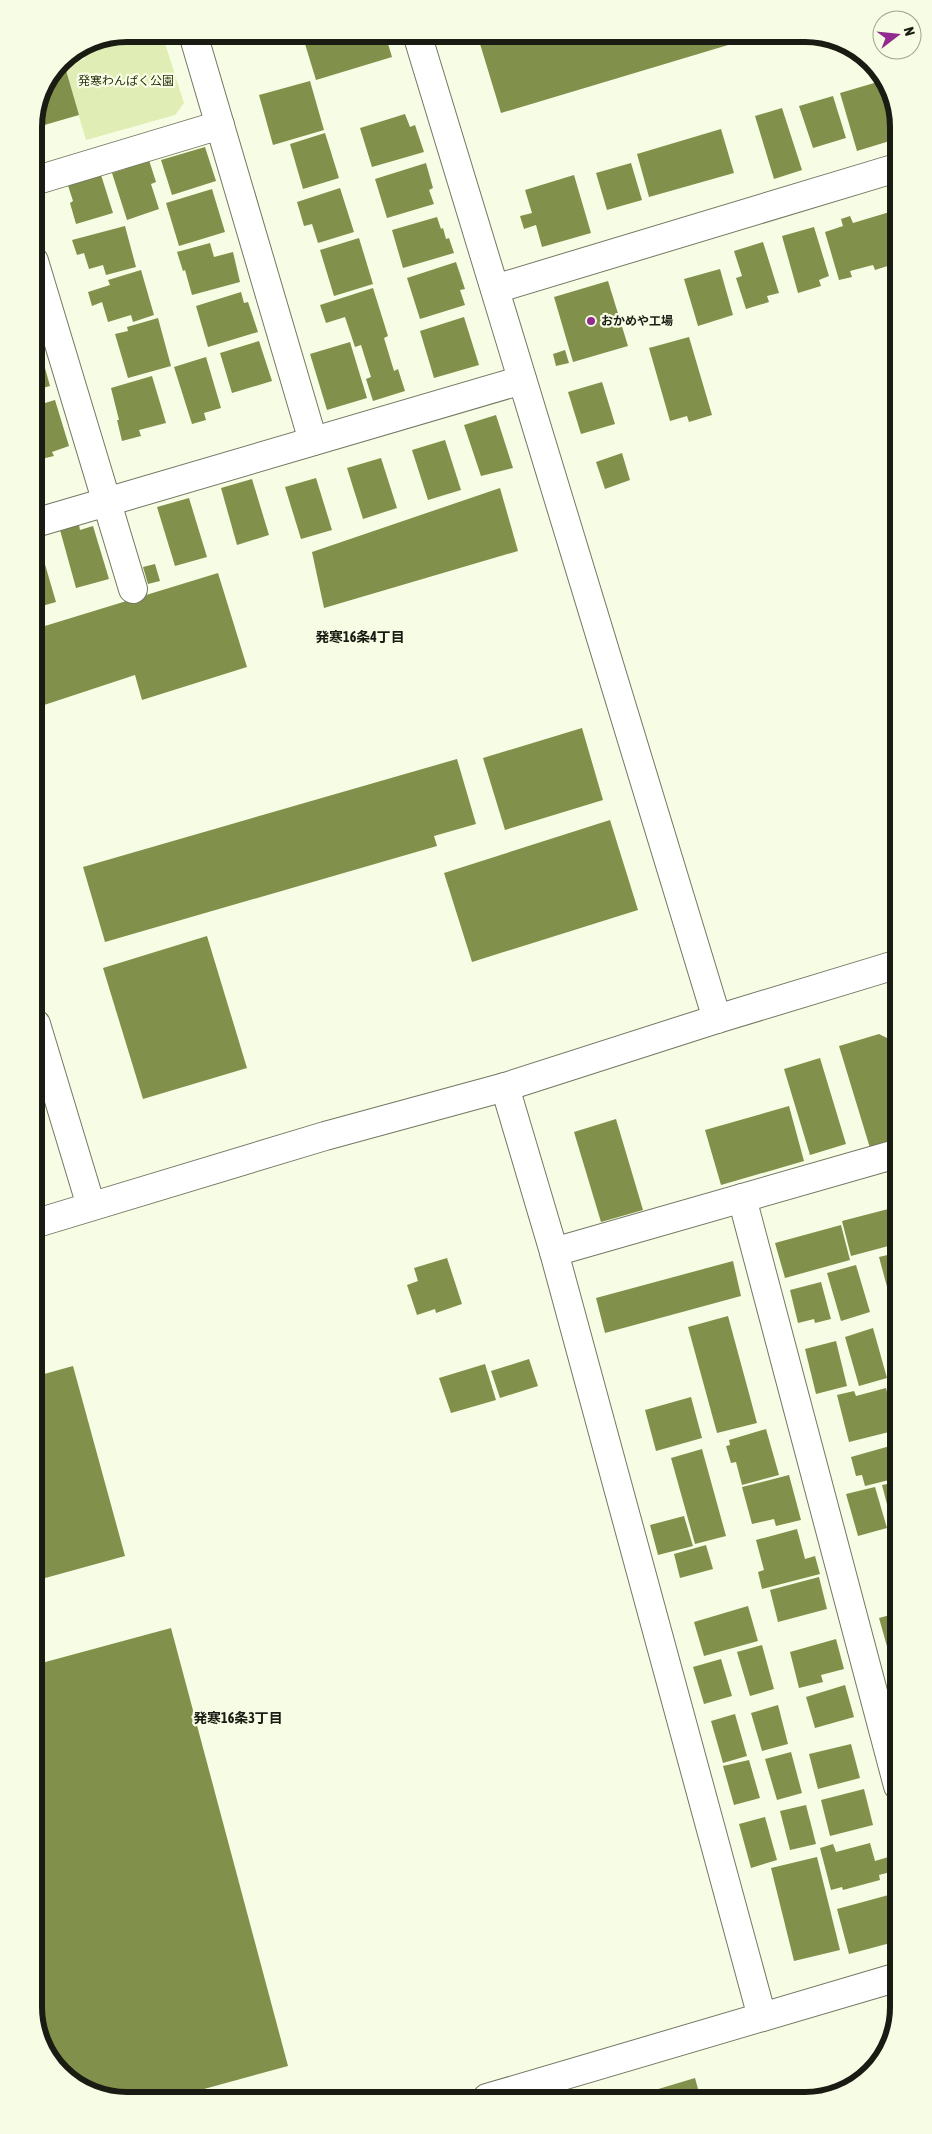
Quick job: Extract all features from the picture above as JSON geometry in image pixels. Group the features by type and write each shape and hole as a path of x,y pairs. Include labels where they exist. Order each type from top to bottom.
{"street":[{"path":"195,42 313,441"},
{"path":"420,42 717,1019"},
{"path":"43,179 220,125"},
{"path":"494,289 890,170"},
{"path":"43,290 133,589"},
{"path":"43,521 522,380"},
{"path":"42,1221 325,1136 505,1087 717,1019 890,967"},
{"path":"43,1046 91,1206"},
{"path":"505,1087 554,1252 762,2017"},
{"path":"554,1252 890,1156"},
{"path":"742,1198 890,1756"},
{"path":"510,2092 890,1979"}],"green space":[{"name":"発寒わんぱく公園","path":"165,42 184,103 175,115 86,140 65,69 73,62 85,59 84,55 111,44"}],"building":[{"path":"305,42 388,42 392,57 316,80"},
{"path":"480,43 735,43 501,113"},
{"path":"66,69 79,115 43,125 44,111 49,95"},
{"path":"310,81 324,130 273,145 259,95"},
{"path":"876,82 885,100 889,116 890,141 857,151 840,93"},
{"path":"833,96 846,138 813,148 799,106"},
{"path":"782,108 802,170 774,179 755,116"},
{"path":"405,114 410,127 415,125 424,152 372,167 360,128"},
{"path":"721,129 734,173 649,197 637,154"},
{"path":"325,133 339,178 303,189 290,144"},
{"path":"205,147 216,181 172,195 161,160"},
{"path":"148,157 156,182 151,184 159,209 127,220 112,173 125,169 124,164"},
{"path":"97,162 113,213 76,224 70,203 73,201 64,173"},
{"path":"426,163 433,188 429,190 434,204 387,218 375,179"},
{"path":"631,163 642,200 607,210 596,173"},
{"path":"574,175 591,233 542,247 536,225 524,229 520,216 532,213 525,190"},
{"path":"340,188 354,232 318,243 312,224 304,226 297,202"},
{"path":"212,189 225,232 179,246 166,203"},
{"path":"890,212 890,265 875,270 873,265 850,271 852,277 839,280 825,232 843,226 841,219 850,216 853,223"},
{"path":"437,217 446,239 449,238 454,253 403,268 392,230"},
{"path":"125,226 136,267 106,275 103,265 89,269 84,253 77,255 72,240"},
{"path":"814,227 829,276 819,280 821,286 798,293 782,236"},
{"path":"359,238 373,284 334,296 320,250"},
{"path":"763,242 779,293 767,296 769,302 746,309 736,278 742,276 734,251"},
{"path":"210,243 214,257 233,252 240,282 192,295 185,270 183,271 177,252"},
{"path":"456,262 465,289 460,290 465,305 420,319 407,278"},
{"path":"720,269 733,315 698,326 684,279"},
{"path":"141,270 154,315 133,322 131,315 108,322 102,302 92,306 88,292 110,285 108,280"},
{"name":"おかめや工場","path":"608,281 628,346 573,362 554,297"},
{"path":"373,288 388,336 384,338 394,371 398,369 405,391 373,401 366,379 371,377 361,345 355,347 345,317 326,323 320,305"},
{"path":"241,292 244,303 248,302 258,332 208,347 196,306"},
{"path":"464,317 479,365 434,378 420,331"},
{"path":"158,318 171,366 128,378 115,334 128,331 127,327"},
{"path":"689,337 712,415 689,422 687,416 670,421 649,348"},
{"path":"259,341 272,381 232,393 220,353"},
{"path":"350,342 367,398 327,410 310,354"},
{"path":"565,350 569,363 556,366 553,354"},
{"path":"206,357 221,408 204,413 206,420 192,424 174,367"},
{"path":"45,368 50,386 43,388 43,369"},
{"path":"152,376 166,423 139,430 141,436 122,441 111,388"},
{"path":"602,382 615,424 581,434 568,392"},
{"path":"55,400 69,446 52,452 54,456 43,459 43,404"},
{"path":"496,415 513,468 481,476 464,425"},
{"path":"445,440 461,490 428,500 412,450"},
{"path":"622,453 630,480 605,489 596,462"},
{"path":"381,458 397,508 363,519 347,468"},
{"path":"316,478 332,530 301,539 285,487"},
{"path":"252,479 269,535 237,545 221,488"},
{"path":"500,488 518,551 324,608 312,552"},
{"path":"189,498 207,557 175,566 157,507"},
{"path":"79,525 80,530 93,526 109,579 76,588 60,530"},
{"path":"43,557 56,602 43,606"},
{"path":"155,564 160,581 148,584 143,567"},
{"path":"218,573 247,667 142,700 135,675 43,705 43,627"},
{"path":"582,728 603,800 505,830 483,758"},
{"path":"457,759 476,824 434,836 437,846 105,942 83,867"},
{"path":"610,820 638,910 472,962 444,873"},
{"path":"207,936 247,1068 143,1099 103,968"},
{"path":"879,1034 889,1039 890,1142 870,1148 839,1046"},
{"path":"820,1058 846,1144 810,1155 784,1069"},
{"path":"789,1106 804,1161 721,1185 705,1130"},
{"path":"616,1119 643,1210 601,1222 574,1132"},
{"path":"890,1209 890,1246 851,1256 842,1221"},
{"path":"841,1225 850,1260 785,1278 775,1243"},
{"path":"890,1254 890,1298 879,1257"},
{"path":"447,1258 462,1304 436,1313 435,1309 417,1315 407,1285 418,1281 414,1268"},
{"path":"733,1261 741,1296 605,1333 596,1298"},
{"path":"856,1265 870,1312 841,1321 827,1273"},
{"path":"821,1282 831,1319 815,1323 814,1319 798,1323 790,1290"},
{"path":"728,1316 757,1423 717,1433 688,1327"},
{"path":"873,1328 887,1378 859,1386 845,1337"},
{"path":"836,1341 847,1386 816,1394 805,1349"},
{"path":"529,1359 538,1386 500,1398 491,1371"},
{"path":"485,1364 496,1400 451,1413 439,1378"},
{"path":"73,1366 125,1556 42,1579 42,1375"},
{"path":"886,1388 890,1403 890,1432 849,1442 837,1395 854,1391 856,1396"},
{"path":"691,1397 702,1438 656,1451 645,1410"},
{"path":"766,1429 779,1475 742,1485 736,1462 731,1463 726,1446 730,1445 729,1440"},
{"path":"890,1446 890,1480 865,1486 862,1475 856,1476 851,1457"},
{"path":"702,1449 726,1536 695,1544 671,1458"},
{"path":"789,1475 801,1520 776,1526 774,1519 752,1524 742,1487"},
{"path":"890,1483 890,1516 882,1485"},
{"path":"875,1487 887,1528 858,1536 846,1494"},
{"path":"684,1516 693,1546 658,1555 650,1525"},
{"path":"797,1529 805,1559 815,1556 820,1574 762,1589 758,1572 764,1570 756,1540"},
{"path":"706,1545 713,1569 680,1578 674,1554"},
{"path":"819,1577 827,1609 778,1622 770,1590"},
{"path":"748,1606 758,1641 704,1656 694,1622"},
{"path":"890,1615 890,1650 888,1650 879,1618"},
{"path":"171,1628 288,2066 196,2091 122,2091 100,2087 85,2080 67,2067 54,2049 47,2034 42,2007 42,1663"},
{"path":"836,1639 844,1669 821,1675 823,1682 799,1688 790,1652"},
{"path":"762,1645 774,1689 750,1696 737,1652"},
{"path":"721,1659 732,1696 704,1704 693,1667"},
{"path":"845,1685 854,1717 815,1728 806,1697"},
{"path":"778,1705 788,1744 762,1751 751,1713"},
{"path":"735,1714 747,1756 723,1763 711,1721"},
{"path":"851,1744 860,1778 818,1789 809,1754"},
{"path":"791,1752 802,1793 777,1800 765,1759"},
{"path":"749,1760 760,1798 734,1805 723,1766"},
{"path":"864,1789 873,1825 830,1836 821,1800"},
{"path":"806,1805 816,1844 790,1850 780,1811"},
{"path":"765,1817 777,1860 751,1868 739,1824"},
{"path":"870,1843 875,1861 890,1856 890,1872 879,1875 880,1880 843,1890 842,1887 831,1890 820,1848 833,1844 836,1852"},
{"path":"817,1857 840,1950 794,1961 771,1868"},
{"path":"890,1895 890,1943 849,1954 837,1909"},
{"path":"695,2078 699,2092 649,2092"}],"place":[{"name":"おかめや工場","path":"591,321"}],"district":[{"name":"発寒16条4丁目","path":"360,637"},
{"name":"発寒16条3丁目","path":"238,1718"}]}
